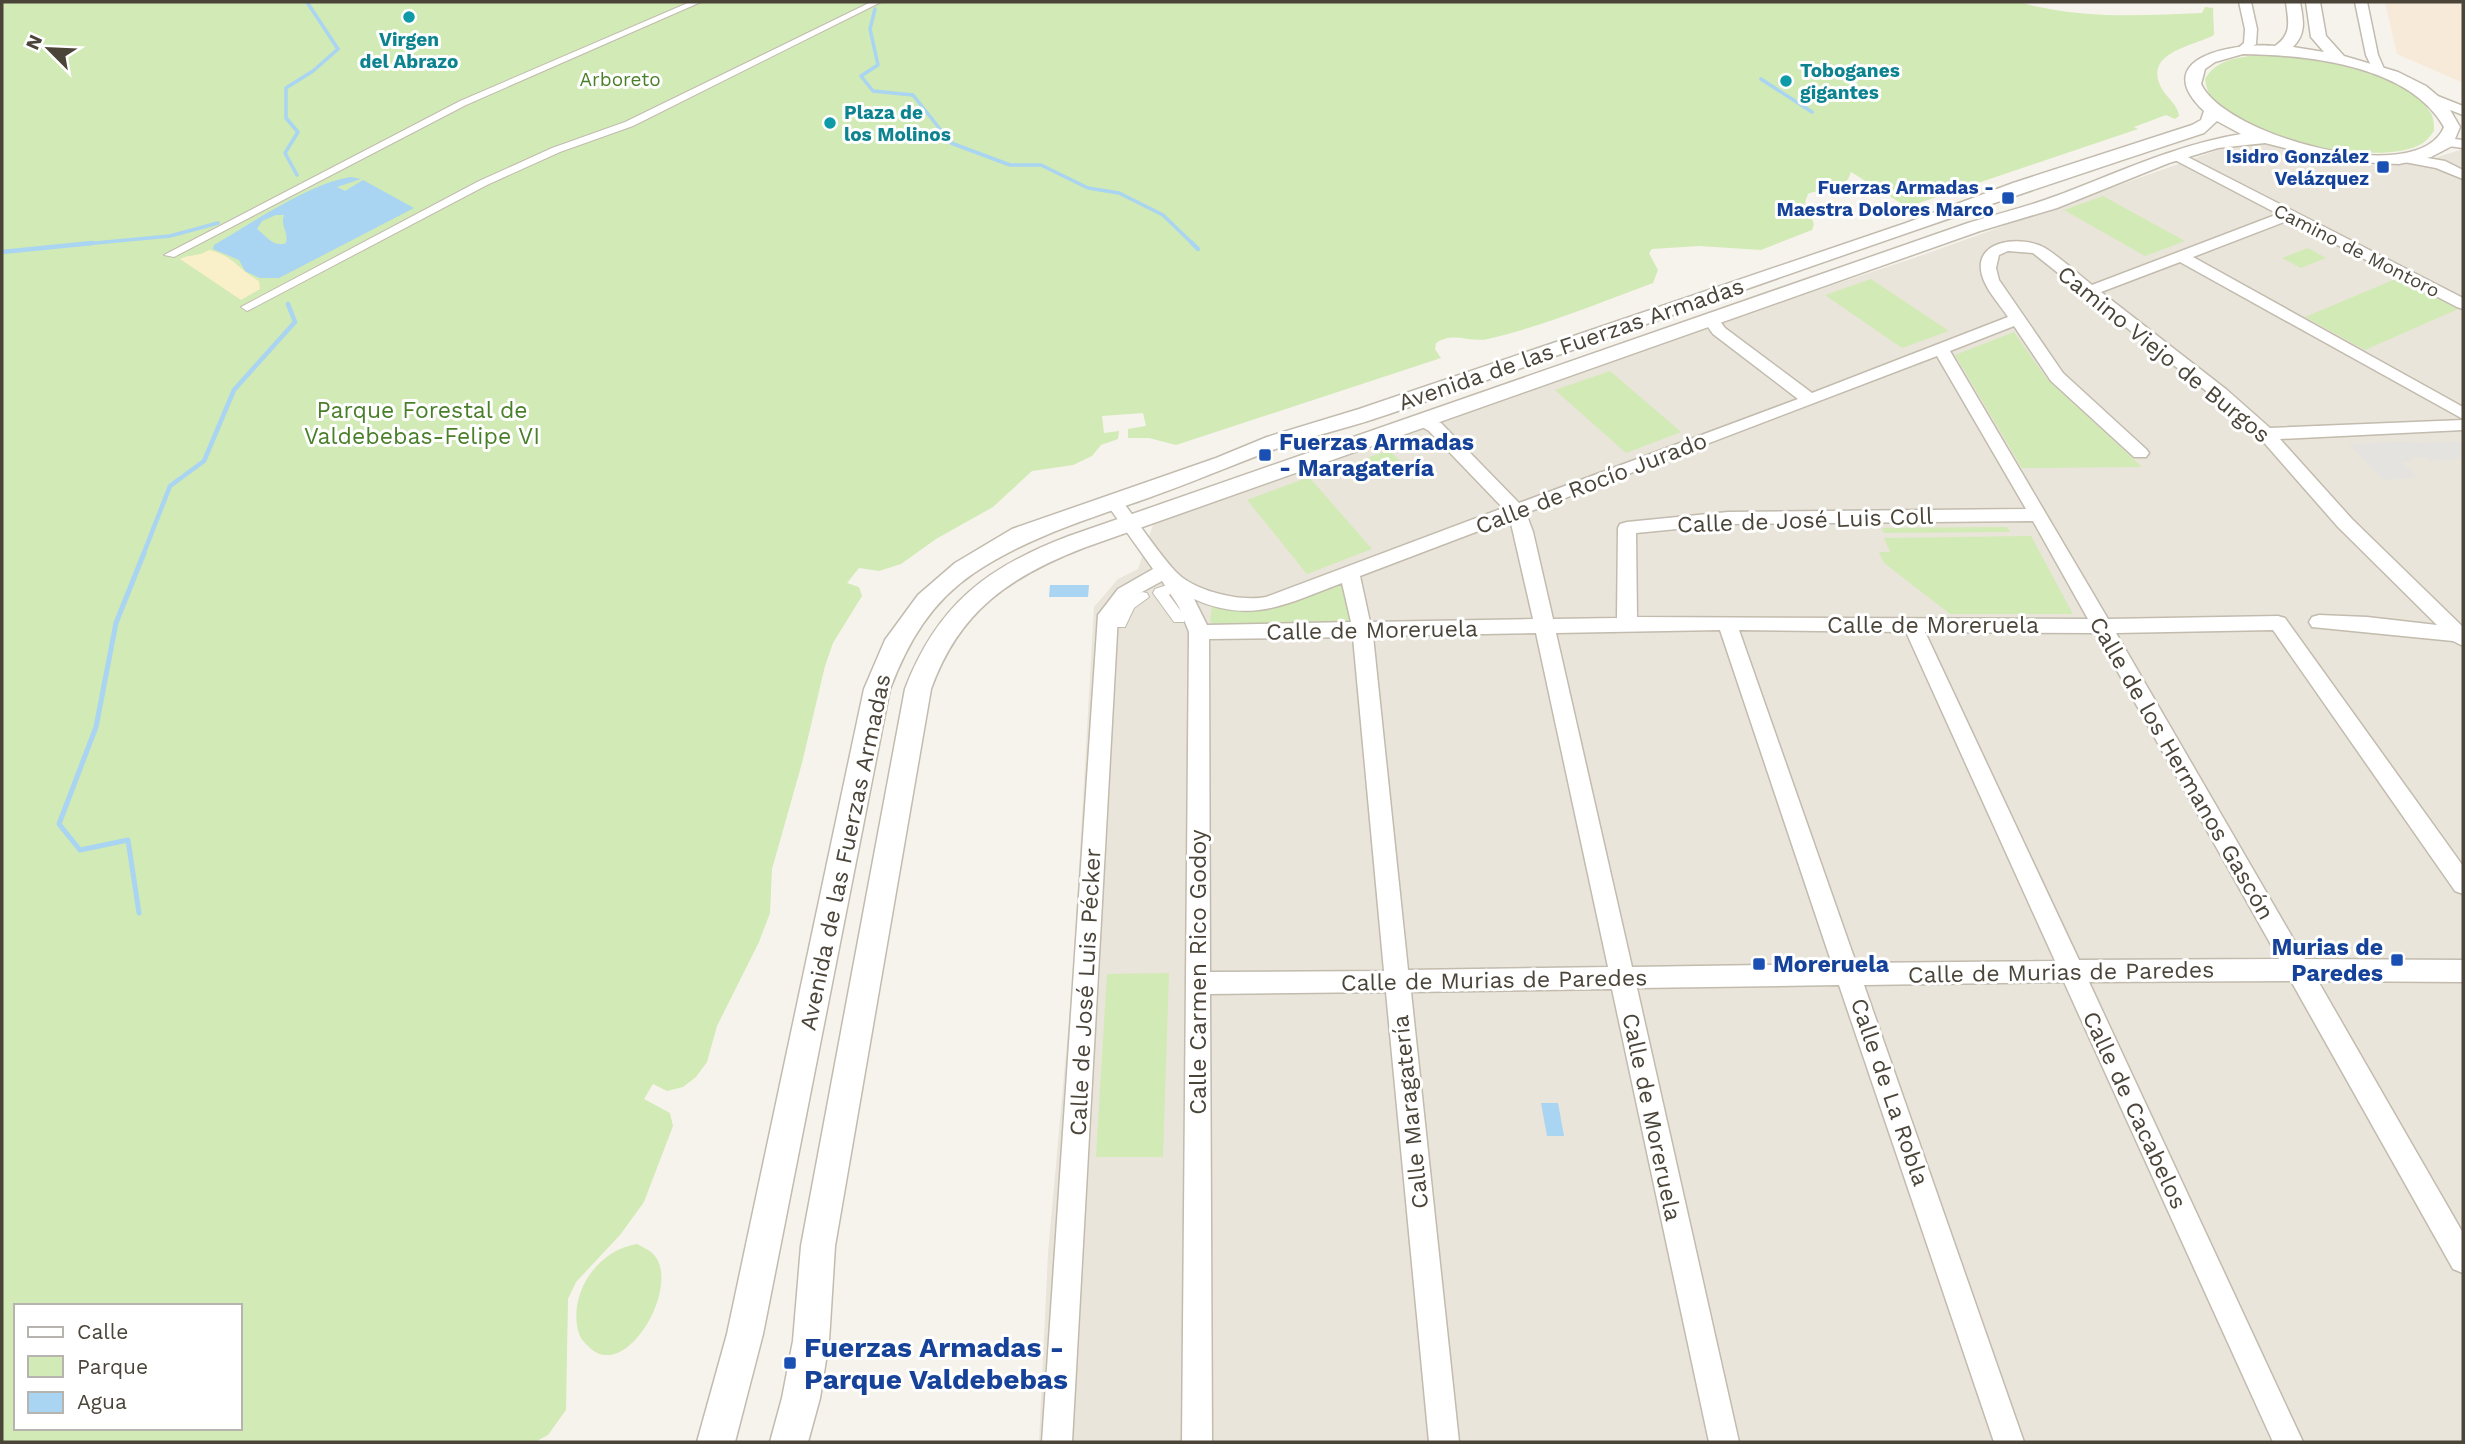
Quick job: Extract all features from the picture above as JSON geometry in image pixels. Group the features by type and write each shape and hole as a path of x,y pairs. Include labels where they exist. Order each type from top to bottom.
{"street":[{"path":"170,255 463,103 697,2"},
{"path":"247,306 483,183 547,154 629,124 877,2"},
{"path":"2243,49 2250,44 2251,36 2245,2"},
{"path":"2279,50 2291,42 2296,34 2292,2"},
{"path":"2313,2 2319,37 2337,58"},
{"path":"2361,2 2372,55 2379,71"},
{"path":"2243,49 2279,50 2337,58 2379,71 2409,84 2430,97 2443,110 2455,131 2463,173 2440,164 2404,158 2347,157 2305,150 2266,138 2230,122 2213,110 2195,91 2191,81 2193,71 2210,57 2243,49"},
{"name":"Avenida de las Fuerzas Armadas","path":"789,1442 801,1398 811,1341 815,1266 820,1232 911,725 926,666 948,629 970,603 992,584 1120,513 1224,463 1275,442 1367,414 1937,218 2019,187 2190,132 2208,123 2213,110"},
{"path":"2404,158 2425,154 2455,131"},
{"name":"Avenida de las Fuerzas Armadas","path":"716,1442 745,1334 877,688 889,657 907,626 927,601 979,558 1020,535 1244,483 1338,454 1421,421 1974,227 2049,205 2178,156 2228,139 2266,138"},
{"name":"Camino de Montoro","path":"2178,156 2463,304"},
{"path":"2090,291 2288,215"},
{"name":"Camino Viejo de Burgos","path":"2017,319 1991,280 1986,266 1988,257 1996,250 2027,247 2038,250 2221,394 2266,434 2345,523 2462,636"},
{"path":"2181,256 2463,414"},
{"path":"2017,319 2057,377 2140,453"},
{"name":"Calle de Rocío Jurado","path":"1163,585 1204,598 1254,606 1269,603 1810,400 2017,319"},
{"path":"1711,320 1719,331 1810,400"},
{"name":"Calle de los Hermanos Gascón","path":"1941,350 2039,515 2463,1259"},
{"path":"1421,421 1435,427 1516,511 1524,532 1546,627"},
{"path":"2266,434 2463,425"},
{"name":"Calle Carmen Rico Godoy","path":"1120,513 1163,585 1197,620 1189,625 1197,983 1197,1442"},
{"name":"Calle de José Luis Coll","path":"1627,625 1627,528 1728,518 2039,515"},
{"name":"Calle Maragatería","path":"1350,573 1362,630 1444,1442"},
{"path":"1120,622 1128,605 1137,595 1163,585"},
{"name":"Calle de José Luis Pécker","path":"1057,1442 1108,615 1118,598 1128,589 1163,585"},
{"path":"2319,622 2367,624 2462,636"},
{"name":"Calle de Moreruela","path":"1189,625 1362,630 1727,623 2101,626 2278,623 2463,884"},
{"name":"Calle de La Robla","path":"1727,623 2009,1442"},
{"name":"Calle de Cacabelos","path":"1912,624 2288,1442"},
{"name":"Calle de Moreruela","path":"1546,627 1724,1442"},
{"name":"Calle de Murias de Paredes","path":"1197,983 1622,979 1762,974 2463,971"}],"shaded area":[{"path":"2385,2 2463,2 2463,83 2397,54"},
{"path":"2246,140 2335,162 2381,166 2419,163 2463,149 2463,1442 1039,1442 1048,1253 1073,975 1094,607 1118,579 1138,569 1156,516 1588,366 1914,258"},
{"path":"2463,441 2463,459 2429,461 2425,457 2411,458 2413,461 2402,462 2418,478 2383,480 2349,444"}],"green space":[{"name":"Parque Forestal de Valdebebas-Felipe VI","path":"2,2 2019,2 2087,14 2133,15 2202,13 2205,7 2213,8 2214,35 2173,52 2159,66 2157,77 2178,112 2179,116 2175,119 2166,115 2134,127 2138,129 1907,207 1851,172 1839,187 1808,194 1805,202 1814,224 1812,230 1761,250 1699,246 1652,249 1649,253 1658,270 1653,283 1509,334 1481,340 1442,340 1436,343 1435,349 1441,358 1176,445 1149,438 1128,438 1128,429 1146,426 1143,413 1102,416 1104,433 1119,431 1118,439 1101,445 1092,456 1073,465 1032,471 993,507 936,539 901,564 879,571 859,568 847,583 859,587 862,596 833,643 825,666 802,763 772,869 770,913 759,942 717,1026 707,1062 696,1077 683,1087 667,1091 653,1084 644,1099 670,1113 673,1126 644,1202 620,1235 576,1282 568,1299 566,1410 548,1435 535,1442 2,1442"},
{"path":"2258,55 2301,58 2353,68 2378,77 2401,87 2419,100 2432,115 2434,131 2423,143 2403,150 2376,153 2311,145 2249,124 2225,110 2210,95 2205,79 2221,63"},
{"path":"2103,196 2185,241 2145,256 2064,210"},
{"path":"2308,248 2326,258 2301,268 2282,258"},
{"path":"2398,278 2458,309 2365,350 2305,317"},
{"path":"1871,279 1949,331 1902,348 1825,295"},
{"path":"2014,332 2047,379 2142,467 2022,468 1955,355"},
{"path":"1610,371 1681,432 1626,453 1555,390"},
{"path":"1389,450 1403,464 1364,478 1351,464"},
{"path":"1309,477 1372,549 1307,574 1247,500"},
{"path":"2007,527 2010,532 1884,533 1882,528"},
{"path":"2031,536 2073,614 1950,614 1884,563 1879,552 1890,552 1884,538"},
{"path":"1338,584 1345,587 1352,620 1344,625 1213,625 1210,621 1212,605 1270,610"},
{"path":"1169,973 1163,1157 1096,1157 1107,974"},
{"path":"637,1244 651,1252 660,1265 661,1283 657,1303 648,1323 635,1340 620,1352 605,1355 590,1348 580,1336 576,1316 578,1301 582,1288 599,1264 623,1248"}],"sand":[{"path":"209,250 225,256 259,281 260,289 241,300 180,259"}],"water":[{"path":"351,177 361,179 337,187 345,191 363,180 414,208 279,278 260,278 245,271 239,260 213,249 214,245 281,205 335,181","holes":["276,215 284,215 286,243 274,243 257,229 262,221"]},
{"path":"1050,585 1089,585 1088,597 1049,597"},
{"path":"1541,1103 1558,1103 1564,1136 1547,1136"}],"waterway":[{"path":"297,175 285,153 298,132 286,118 286,88 313,71 338,49 307,2"},
{"path":"875,9 870,29 878,65 861,76 873,91 913,95 951,143 1010,165 1041,165 1088,188 1119,193 1163,215 1194,245"},
{"path":"1761,79 1812,112"},
{"path":"74,245 170,236 218,223"},
{"path":"2,252 92,243"},
{"path":"1194,245 1198,249"},
{"path":"143,555 170,486 204,461 234,390 295,322 288,304"},
{"path":"139,913 128,840 80,850 59,824 96,727 116,623 144,553"}],"place":[{"name":"Virgen del Abrazo","path":"409,17"},
{"name":"Toboganes gigantes","path":"1786,81"},
{"name":"Plaza de los Molinos","path":"830,123"},
{"name":"Isidro González Velázquez","path":"2383,167"},
{"name":"Fuerzas Armadas - Maestra Dolores Marco","path":"2008,198"},
{"name":"Fuerzas Armadas - Maragatería","path":"1265,455"},
{"name":"Murias de Paredes","path":"2397,960"},
{"name":"Moreruela","path":"1759,964"},
{"name":"Fuerzas Armadas - Parque Valdebebas","path":"790,1363"}],"park label":[{"name":"Arboreto","path":"620,79"}]}
